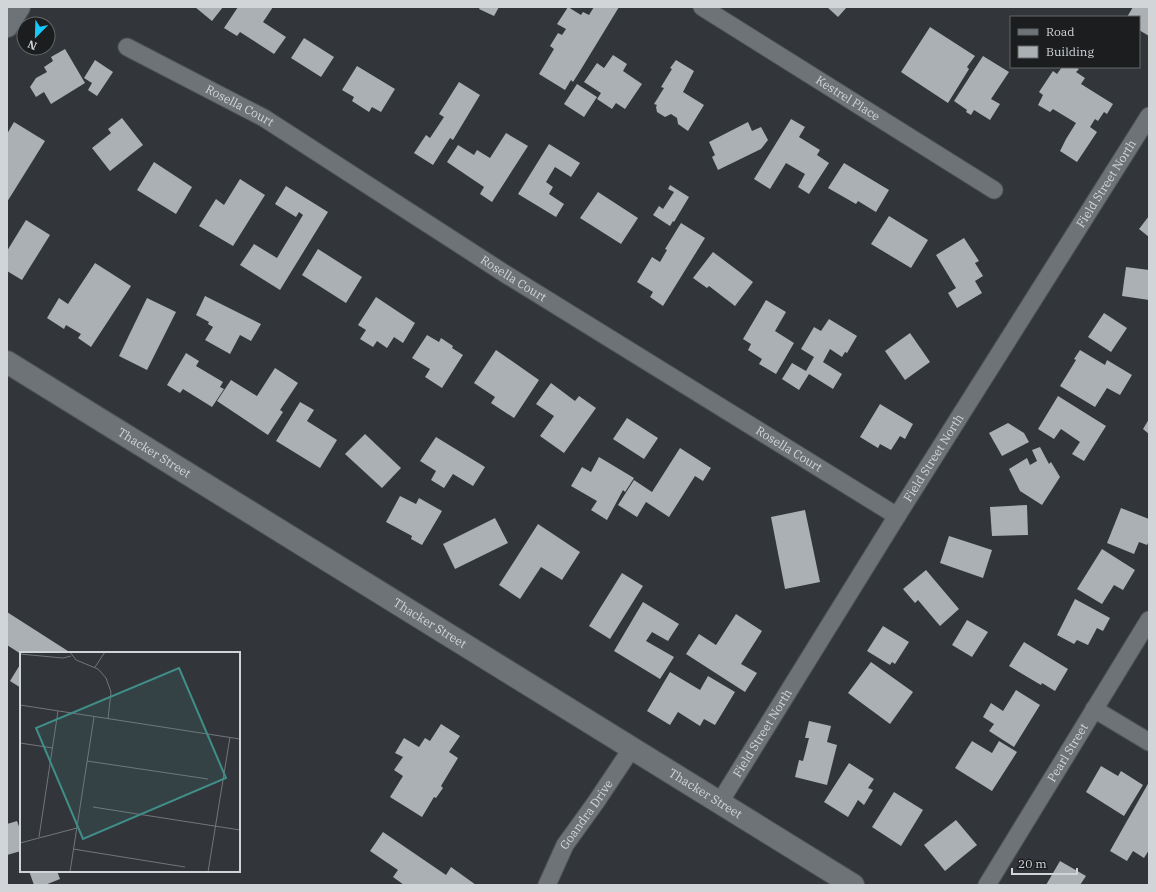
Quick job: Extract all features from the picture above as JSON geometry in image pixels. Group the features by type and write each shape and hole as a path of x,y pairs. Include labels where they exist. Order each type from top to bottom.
{"street":[{"path":"7,26 18,7"},
{"name":"Kestrel Place","path":"702,7 994,190"},
{"name":"Rosella Court","path":"127,47 264,118 507,275 897,516"},
{"name":"Field Street North","path":"720,802 897,516 1149,116"},
{"name":"Thacker Street","path":"7,362 853,885"},
{"name":"Pearl Street","path":"987,885 1149,620"},
{"path":"1094,709 1149,742"},
{"name":"Goandra Drive","path":"547,885 565,845 632,748"}],"building":[{"path":"195,7 223,7 212,21"},
{"path":"238,7 273,7 263,22 286,37 274,54 240,32 237,36 224,28"},
{"path":"480,7 499,7 494,16 479,9"},
{"path":"568,7 581,15 583,12 589,15 594,7 619,7 573,82 571,80 565,90 539,74 554,49 550,46 558,33 562,35 566,29 557,24"},
{"path":"827,7 847,7 838,17"},
{"path":"1133,7 1149,7 1149,36 1140,31 1140,16 1128,16"},
{"path":"930,27 975,56 967,67 969,69 948,103 901,72"},
{"path":"304,38 334,57 321,77 291,58"},
{"path":"65,49 85,83 51,104 44,92 36,97 30,87 36,78 47,72 44,67 53,61 51,57 56,56 56,54"},
{"path":"613,55 627,64 623,71 642,84 625,109 616,103 612,109 597,99 601,93 584,82 597,63 604,68"},
{"path":"983,56 1009,72 991,99 1000,104 990,120 974,110 971,115 966,112 967,110 954,101"},
{"path":"95,60 113,72 97,96 88,90 92,83 84,78"},
{"path":"676,60 694,71 683,92 704,105 688,131 678,124 677,118 671,114 665,117 657,112 657,105 654,104 664,88 661,87 672,69 670,68"},
{"path":"357,66 395,89 381,112 372,107 369,112 352,101 354,97 342,90"},
{"path":"1061,68 1079,69 1076,72 1085,78 1081,84 1113,104 1107,114 1104,112 1098,121 1095,119 1090,127 1097,132 1077,162 1060,151 1076,123 1053,109 1050,112 1038,105 1043,95 1039,92 1053,71 1057,74"},
{"path":"459,82 480,95 453,140 450,138 433,165 414,153 426,135 430,138 444,117 439,114"},
{"path":"577,84 597,97 584,117 564,104"},
{"path":"122,118 143,145 110,171 92,148 111,133 108,129"},
{"path":"791,119 805,127 799,137 820,150 817,155 829,163 809,194 798,187 805,174 786,163 770,189 754,179"},
{"path":"14,122 45,141 7,202 7,134"},
{"path":"748,122 752,131 761,127 768,140 761,149 718,170 712,157 715,155 709,142"},
{"path":"506,133 528,146 492,202 480,194 484,187 447,162 458,145 474,155 477,150 490,158"},
{"path":"549,144 580,163 571,177 555,167 546,182 553,187 549,194 564,204 556,217 518,194"},
{"path":"154,162 192,187 176,214 137,190"},
{"path":"844,163 889,190 876,212 858,201 856,204 828,188"},
{"path":"240,179 265,195 233,246 199,226 216,199 224,205"},
{"path":"670,185 689,197 670,226 653,215 659,206 663,209 674,192 668,189"},
{"path":"286,186 328,212 280,290 240,265 254,244 277,258 303,215 299,212 296,217 275,204"},
{"path":"598,192 638,218 621,244 580,218"},
{"path":"889,216 928,240 911,268 871,244"},
{"path":"1149,216 1149,237 1139,229"},
{"path":"26,220 50,235 22,280 7,271 7,251"},
{"path":"681,223 705,238 663,306 650,297 653,292 637,282 652,257 660,262 667,250 665,249"},
{"path":"964,238 979,261 975,263 983,276 975,281 982,293 957,308 948,293 956,288 936,255"},
{"path":"318,249 362,277 346,303 302,275"},
{"path":"713,252 753,282 735,306 709,286 707,288 693,278"},
{"path":"95,263 131,286 91,347 78,338 81,334 66,325 64,329 47,318 59,298 68,304"},
{"path":"1126,267 1149,270 1149,300 1122,296"},
{"path":"205,296 261,324 251,341 240,335 230,354 205,340 213,327 208,324 209,322 196,315"},
{"path":"376,297 415,323 403,343 394,337 387,348 377,341 373,347 360,339 366,330 358,325"},
{"path":"147,298 176,312 147,370 119,356"},
{"path":"766,300 786,312 775,331 794,343 776,374 759,364 762,359 748,350 751,344 743,339"},
{"path":"1104,313 1127,328 1111,352 1088,337"},
{"path":"829,319 857,336 847,353 845,352 842,357 830,349 823,362 842,374 833,389 809,374 799,390 782,379 792,363 806,371 814,357 801,349 814,327 821,331"},
{"path":"910,333 930,362 905,380 885,351"},
{"path":"427,335 439,342 441,338 463,355 442,388 425,377 430,369 412,358"},
{"path":"496,350 539,380 514,418 491,403 495,397 474,383"},
{"path":"1080,350 1105,365 1107,360 1132,375 1120,395 1107,388 1095,407 1060,386 1076,360 1074,359"},
{"path":"186,353 199,361 196,366 223,382 220,387 224,389 212,407 183,389 180,393 167,385"},
{"path":"275,368 298,383 280,410 283,412 268,435 217,401 231,380 257,396"},
{"path":"551,383 575,401 579,396 596,408 564,453 540,436 554,416 536,404"},
{"path":"1058,396 1106,426 1084,461 1072,454 1080,442 1061,429 1054,439 1038,429"},
{"path":"300,402 314,410 307,421 337,440 320,468 276,441"},
{"path":"880,404 913,424 905,439 900,436 891,450 880,444 878,448 860,437"},
{"path":"627,418 658,438 644,459 613,439"},
{"path":"1149,419 1149,434 1143,429"},
{"path":"1008,423 1024,433 1029,442 1002,456 989,433"},
{"path":"365,434 401,468 382,488 345,454"},
{"path":"436,437 485,467 473,486 453,474 444,488 431,480 436,471 420,461"},
{"path":"1040,447 1049,464 1051,462 1060,477 1042,505 1020,491 1009,469 1027,458 1030,465 1037,461 1032,450"},
{"path":"680,448 711,468 703,481 695,476 669,517 646,502 637,517 618,505 634,480 652,492"},
{"path":"599,457 634,478 625,492 623,490 607,520 591,510 597,501 571,486 582,467 591,472"},
{"path":"400,496 416,504 419,498 442,511 422,545 411,539 412,536 386,522"},
{"path":"1027,505 1028,535 992,536 990,507"},
{"path":"1121,508 1149,519 1149,541 1147,545 1139,542 1134,554 1107,543"},
{"path":"805,510 820,582 785,589 771,517"},
{"path":"495,518 508,543 455,569 443,544"},
{"path":"538,524 580,552 562,580 541,567 520,599 499,585"},
{"path":"949,536 992,550 983,578 940,563"},
{"path":"1102,549 1135,570 1123,590 1114,585 1102,604 1077,589"},
{"path":"926,570 959,609 940,626 918,600 915,603 903,589"},
{"path":"622,573 643,586 610,639 589,626"},
{"path":"1075,599 1110,618 1103,631 1097,628 1088,645 1077,640 1074,644 1057,635"},
{"path":"643,602 679,624 668,641 652,632 646,641 674,657 660,679 614,651"},
{"path":"7,612 69,652 20,652 20,653 7,645"},
{"path":"736,614 762,631 741,664 757,673 745,692 686,654 699,634 716,645"},
{"path":"967,620 988,632 972,657 952,645"},
{"path":"883,626 909,642 895,664 892,662 890,665 867,651"},
{"path":"1024,642 1068,669 1055,691 1042,683 1041,685 1009,666"},
{"path":"871,662 913,692 890,724 848,693"},
{"path":"20,665 20,687 10,681"},
{"path":"670,672 700,690 708,676 735,692 715,725 704,719 700,726 678,712 670,725 647,711"},
{"path":"1016,690 1040,705 1014,747 989,731 994,724 983,717 991,703 1003,711"},
{"path":"809,721 831,726 827,742 837,745 827,785 795,777 799,760 803,761 809,738 805,738"},
{"path":"441,724 460,736 449,752 458,758 441,786 443,788 436,798 434,797 422,817 390,797 403,776 394,770 403,757 395,753 404,738 419,747 425,738 430,741"},
{"path":"972,741 992,753 999,741 1017,752 992,791 955,768"},
{"path":"849,763 874,779 868,788 873,790 864,805 858,800 848,817 824,802"},
{"path":"1101,766 1118,776 1121,771 1143,785 1124,816 1086,792"},
{"path":"1149,782 1149,850 1144,858 1133,851 1127,861 1110,851"},
{"path":"894,792 923,810 901,846 872,827"},
{"path":"956,820 977,845 945,871 924,845"},
{"path":"17,821 20,829 20,851 7,855 7,824"},
{"path":"383,832 446,875 451,867 476,885 404,885 393,877 398,870 370,851"},
{"path":"1060,861 1086,876 1080,885 1046,885"},
{"path":"29,872 57,872 60,879 45,885 34,885"}]}
